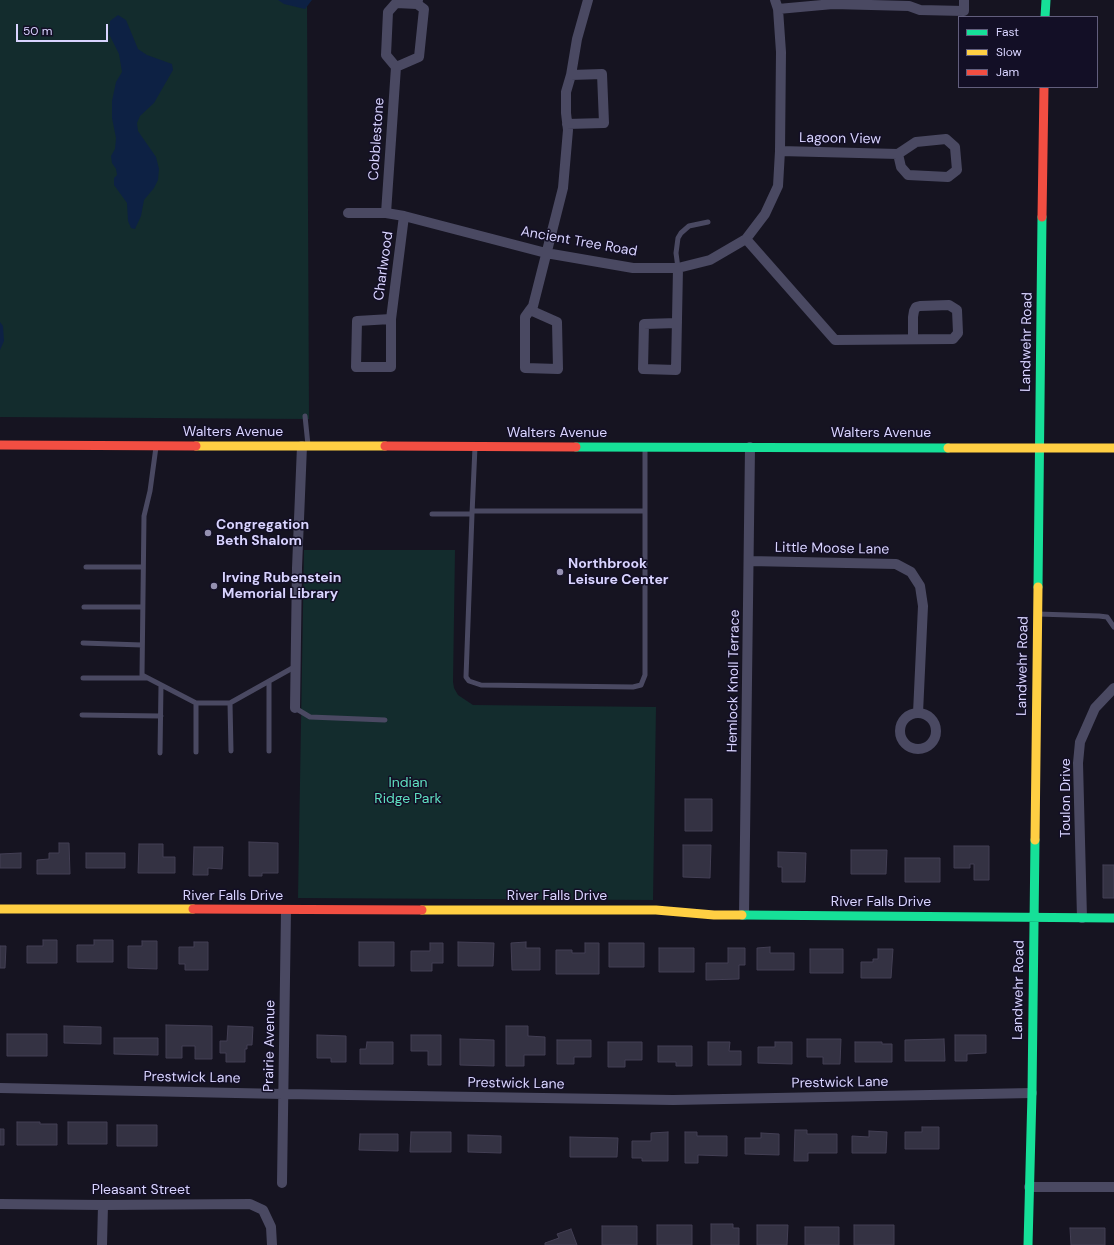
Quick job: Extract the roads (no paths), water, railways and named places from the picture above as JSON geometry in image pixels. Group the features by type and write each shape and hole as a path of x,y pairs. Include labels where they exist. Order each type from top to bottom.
{"main road":[{"path":"1045,16 1046,0"},
{"name":"Landwehr Road","path":"1028,1245 1032,1093 1044,88"},
{"name":"Walters Avenue","path":"0,445 1114,448"},
{"name":"River Falls Drive","path":"0,909 656,910 714,915 1114,918"}],"street":[{"path":"530,310 557,322 558,369 525,368 525,317 530,310 533,306 563,188 568,130 566,92 571,75 577,39 588,0"},
{"path":"776,5 917,5 964,11 964,0"},
{"path":"417,2 424,9 419,57 396,67 386,55 388,12 396,3 417,2"},
{"name":"Ancient Tree Road","path":"348,213 386,213 404,216 546,253 633,268 678,268 710,260 746,239 765,214 778,186 780,151 781,52 776,5"},
{"name":"Cobblestone","path":"386,213 396,67"},
{"path":"567,124 604,123 602,74 571,75"},
{"name":"Lagoon View","path":"780,151 898,154 916,142 946,139 955,147 956,170 948,177 908,175 901,167 898,154"},
{"name":"Charlwood","path":"391,319 357,321 356,367 391,367 391,319 404,216"},
{"path":"746,239 835,340 953,339 958,333 957,310 949,305 916,307 913,317 913,339"},
{"path":"677,324 644,324 643,370 676,370 677,324 678,268"},
{"path":"295,708 298,561 305,446"},
{"name":"Hemlock Knoll Terrace","path":"744,915 750,447"},
{"name":"Little Moose Lane","path":"749,561 896,564 911,572 920,586 922,606 918,713"},
{"name":"Toulon Drive","path":"1082,918 1078,763 1080,742 1095,708 1114,688"},
{"name":"Prairie Avenue","path":"282,1183 286,910"},
{"name":"Prestwick Lane","path":"0,1088 673,1100 1032,1093"},
{"path":"1029,1187 1114,1188"},
{"name":"Pleasant Street","path":"0,1204 250,1204 263,1210 271,1226 272,1245"},
{"path":"102,1245 103,1205"}],"lane":[{"path":"678,268 676,253 678,238 689,226 708,222"},
{"path":"305,416 305,446"},
{"path":"156,446 150,491 144,516 142,567 142,674 196,703 230,703 296,666"},
{"path":"475,446 466,677 469,681 481,685 633,687 641,685 645,675 645,447"},
{"path":"432,514 645,512"},
{"path":"86,567 142,567"},
{"path":"84,607 142,607"},
{"path":"1038,614 1099,616 1107,618 1114,627"},
{"path":"83,643 142,645"},
{"path":"83,678 148,678"},
{"path":"269,681 269,751"},
{"path":"160,753 161,685"},
{"path":"196,703 196,752"},
{"path":"230,703 231,751"},
{"path":"295,708 305,716 310,717 385,720"},
{"path":"82,715 161,716"}],"water":[{"path":"278,0 312,0 305,9 284,4"},
{"path":"118,15 126,20 138,49 147,55 172,64 173,70 154,103 140,116 137,123 138,131 156,157 159,169 158,180 154,188 144,200 141,216 135,229 131,228 128,221 127,203 114,185 114,178 117,175 111,156 115,149 116,138 112,118 112,101 116,82 122,72 119,54 109,34 110,21"},
{"path":"0,322 3,326 4,341 0,350"}],"place":[{"name":"Congregation Beth Shalom","path":"208,533"},
{"name":"Northbrook Leisure Center","path":"560,572"},
{"name":"Irving Rubenstein Memorial Library","path":"214,586"}],"park label":[{"name":"Indian Ridge Park","path":"408,792"}]}
